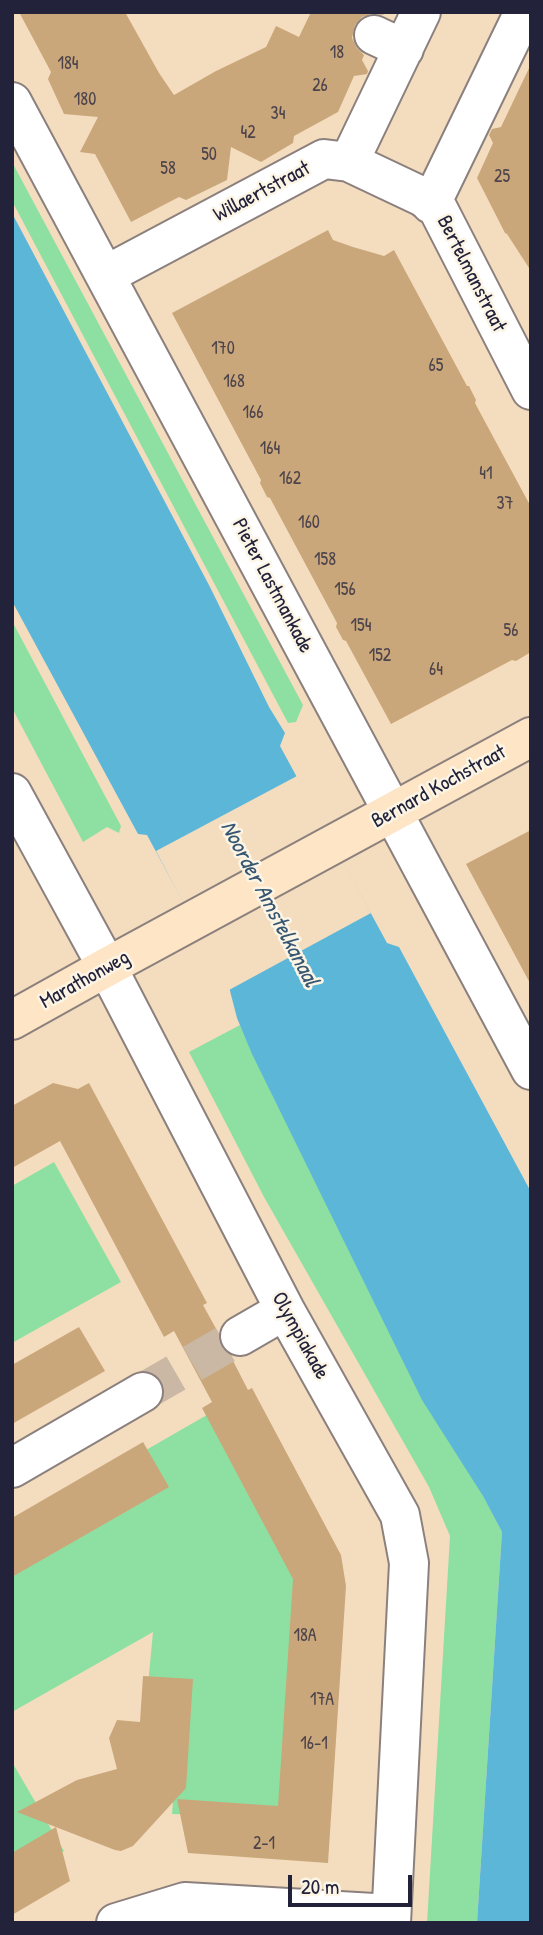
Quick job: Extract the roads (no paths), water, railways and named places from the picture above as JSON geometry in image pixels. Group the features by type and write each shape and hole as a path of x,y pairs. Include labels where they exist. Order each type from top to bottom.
{"street":[{"path":"349,162 389,42 421,12"},
{"path":"431,204 500,96 524,12"},
{"name":"Pieter Lastmankade","path":"12,102 531,1070"},
{"name":"Willaertstraat","path":"106,275 324,159 349,162"},
{"name":"Bertelmanstraat","path":"349,162 423,197 438,209 531,390"},
{"name":"Bernard Kochstraat","path":"158,940 531,737"},
{"name":"Olympiakade","path":"12,793 107,967 285,1310 400,1515 409,1576 391,1918"},
{"name":"Marathonweg","path":"12,1020 158,940"},
{"path":"240,1336 285,1310"},
{"path":"12,1468 143,1392"},
{"path":"116,1923 185,1902 391,1918"}],"water":[{"name":"Noorder Amstelkanaal","path":"12,213 285,733 280,746 387,943 399,947 531,1192 531,1923 477,1923 502,1532 483,1496 422,1400 252,1054 237,1018 229,987 147,835 138,834 12,601"}],"tunnel":[{"path":"143,1392 240,1336"}]}
